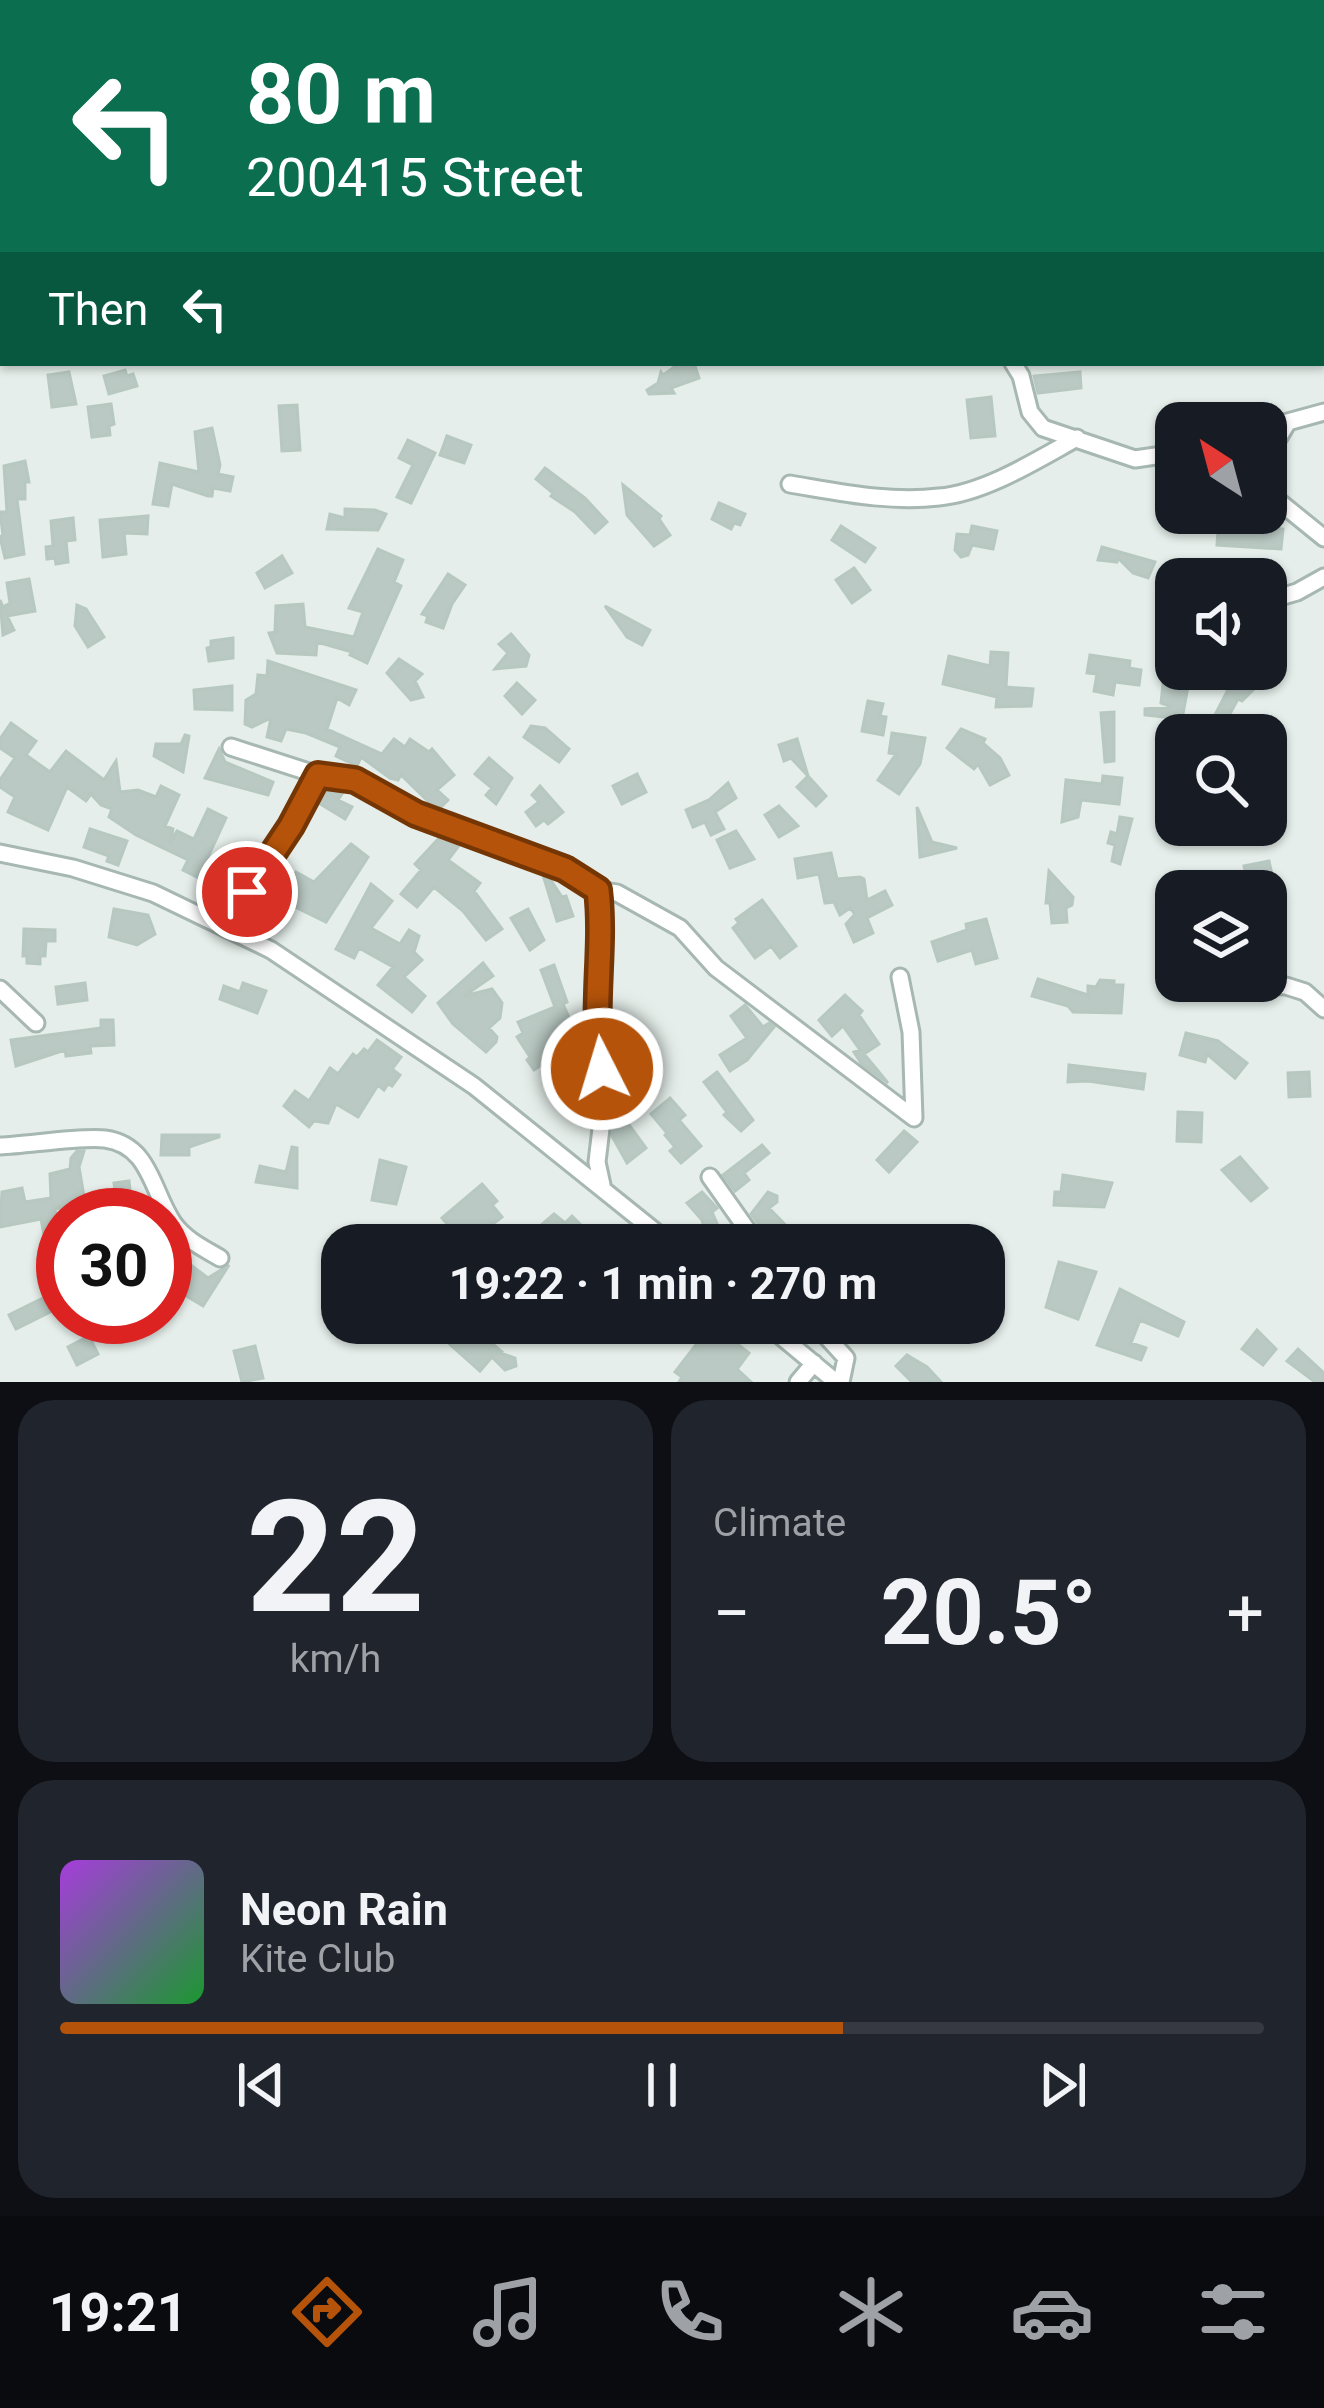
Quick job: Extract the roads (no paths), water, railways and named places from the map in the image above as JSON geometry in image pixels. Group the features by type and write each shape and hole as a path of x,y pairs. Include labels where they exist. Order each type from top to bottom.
{"street":[{"path":"1015,366 1032,417 1057,434 1135,459 1155,456"},
{"path":"1288,422 1324,412"},
{"path":"790,484 870,497 941,497 1004,477 1077,438"},
{"path":"1287,508 1324,538"},
{"path":"1287,595 1324,577"},
{"path":"231,747 318,775 355,780 416,814 565,869 598,890 617,892 680,928 716,968 914,1118 911,1033 900,977"},
{"path":"225,926 291,826 318,775"},
{"path":"0,853 73,868 153,893 271,950 474,1086 648,1224"},
{"path":"598,890 597,1024 606,1087 597,1162 602,1185"},
{"path":"1287,986 1305,992 1324,1009"},
{"path":"0,989 36,1023"},
{"path":"0,1146 98,1138 122,1144 148,1168 174,1223 189,1239 220,1258"},
{"path":"710,1177 743,1224"},
{"path":"791,1344 838,1382 846,1358 833,1344"},
{"path":"798,1382 814,1363"}]}
